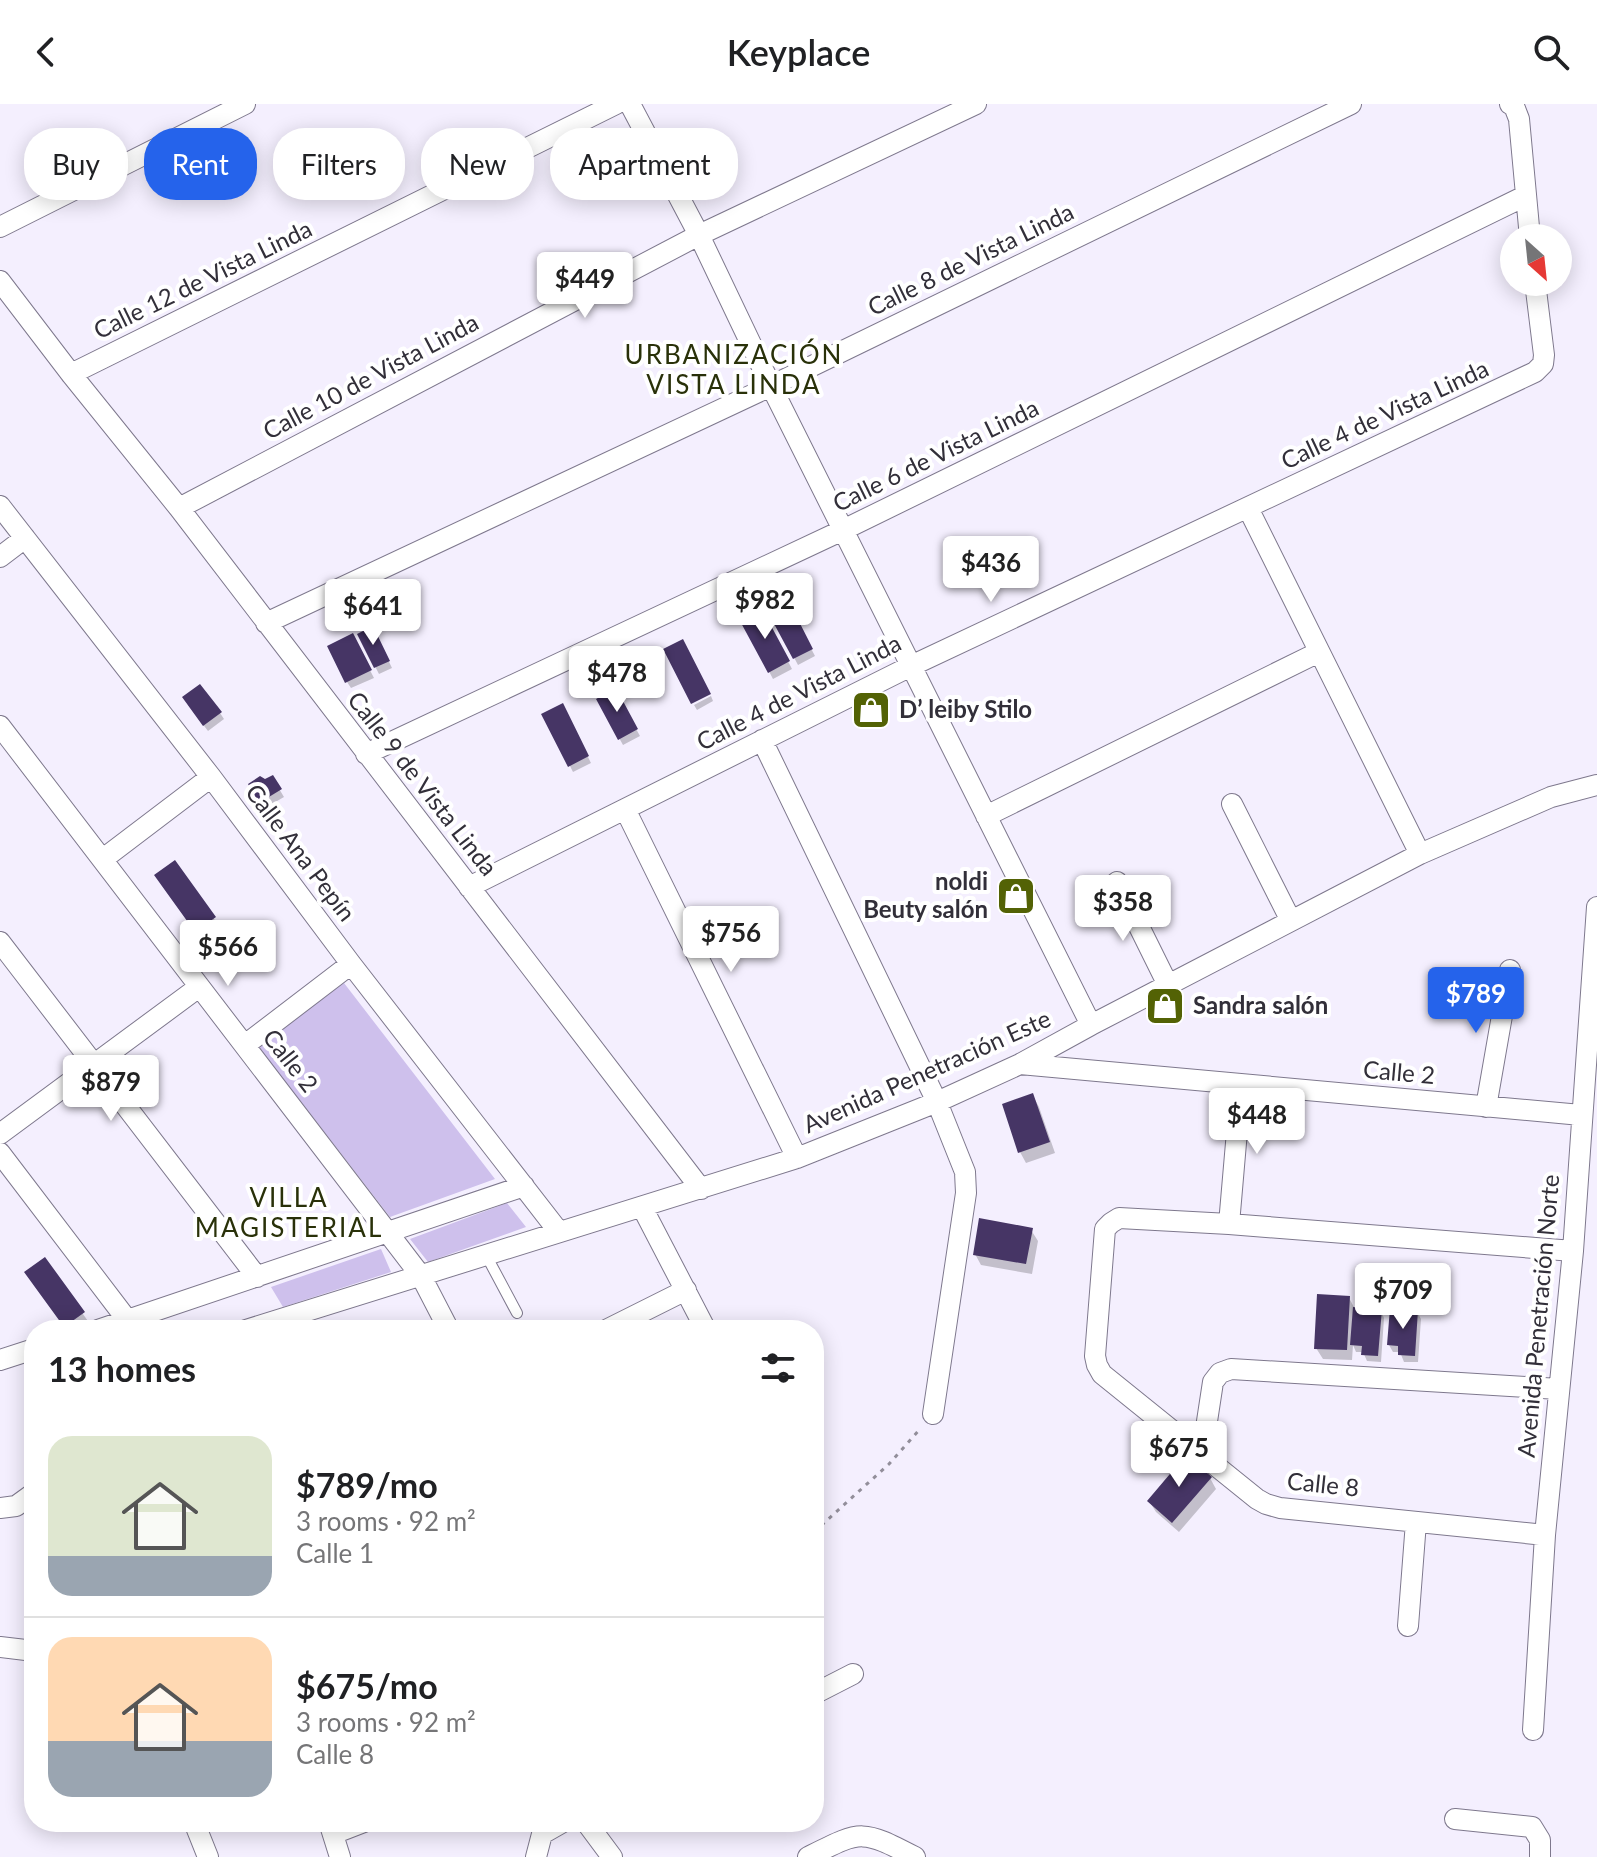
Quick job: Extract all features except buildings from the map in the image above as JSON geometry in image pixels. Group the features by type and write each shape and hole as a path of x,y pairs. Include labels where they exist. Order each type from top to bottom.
{"street":[{"path":"0,227 245,104"},
{"name":"Calle 12 de Vista Linda","path":"71,374 616,104"},
{"path":"630,104 699,235 771,386 1091,1025"},
{"name":"Calle 10 de Vista Linda","path":"179,508 699,235 976,104"},
{"name":"Calle 8 de Vista Linda","path":"266,623 771,386 1351,104"},
{"path":"1510,104 1514,106 1519,119 1528,224"},
{"name":"Calle 6 de Vista Linda","path":"366,754 843,530 1525,196"},
{"name":"Calle 9 de Vista Linda","path":"0,281 179,508 701,1189"},
{"name":"Calle 4 de Vista Linda","path":"469,887 911,666 1535,372 1543,364 1544,355 1537,296"},
{"name":"Calle Ana Pepín","path":"0,506 559,1232"},
{"path":"1248,508 1420,854"},
{"path":"0,557 25,538"},
{"path":"986,816 1319,652"},
{"name":"Calle 2","path":"3,735 103,859 388,1232 421,1276 444,1320"},
{"path":"762,740 937,1102 965,1172 967,1183 933,1414"},
{"path":"103,859 211,777"},
{"name":"Avenida Penetración Este","path":"278,1320 797,1158 937,1102 1020,1064 1420,854 1551,797 1597,785"},
{"path":"1232,804 1291,921"},
{"path":"625,809 797,1158"},
{"path":"1117,882 1168,985"},
{"name":"Avenida Penetración Norte","path":"1533,1730 1545,1535 1573,1251 1597,907"},
{"path":"0,942 257,1277"},
{"path":"245,1045 351,964"},
{"path":"1486,1107 1510,970"},
{"path":"0,1134 199,987"},
{"name":"Calle 2","path":"1020,1064 1581,1115"},
{"path":"1241,1085 1229,1224 1573,1251"},
{"path":"0,1153 127,1320"},
{"path":"131,1320 524,1186"},
{"path":"642,1207 701,1320"},
{"name":"Calle 8","path":"1229,1224 1119,1218 1105,1229 1095,1356 1102,1374 1266,1504 1280,1508 1545,1535"},
{"path":"626,1320 686,1290"},
{"path":"0,1360 24,1352"},
{"path":"1202,1454 1213,1382 1220,1373 1231,1369 1559,1389"},
{"path":"0,1508 16,1506 24,1500"},
{"path":"1408,1626 1416,1522"},
{"path":"0,1647 24,1650"},
{"path":"824,1689 853,1674"},
{"path":"1455,1819 1532,1827 1540,1840 1540,1857"},
{"path":"198,1832 208,1857"},
{"path":"332,1832 340,1857"},
{"path":"536,1857 542,1834 546,1832"},
{"path":"593,1832 612,1857"},
{"path":"808,1857 841,1840 867,1835 915,1857"}],"lane":[{"path":"486,1255 517,1313"}],"path":[{"path":"824,1523 889,1464 933,1414"}],"shaded area":[{"path":"344,983 495,1179 390,1217 258,1046"},
{"path":"507,1203 526,1227 428,1262 410,1239"},
{"path":"381,1249 391,1272 283,1307 271,1287"}],"place":[{"name":"D’ leiby Stilo","path":"871,710"},
{"name":"noldi Beuty salón","path":"1016,896"},
{"name":"Sandra salón","path":"1165,1006"}],"district":[{"name":"URBANIZACIÓN VISTA LINDA","path":"734,370"},
{"name":"VILLA MAGISTERIAL","path":"289,1213"}]}
